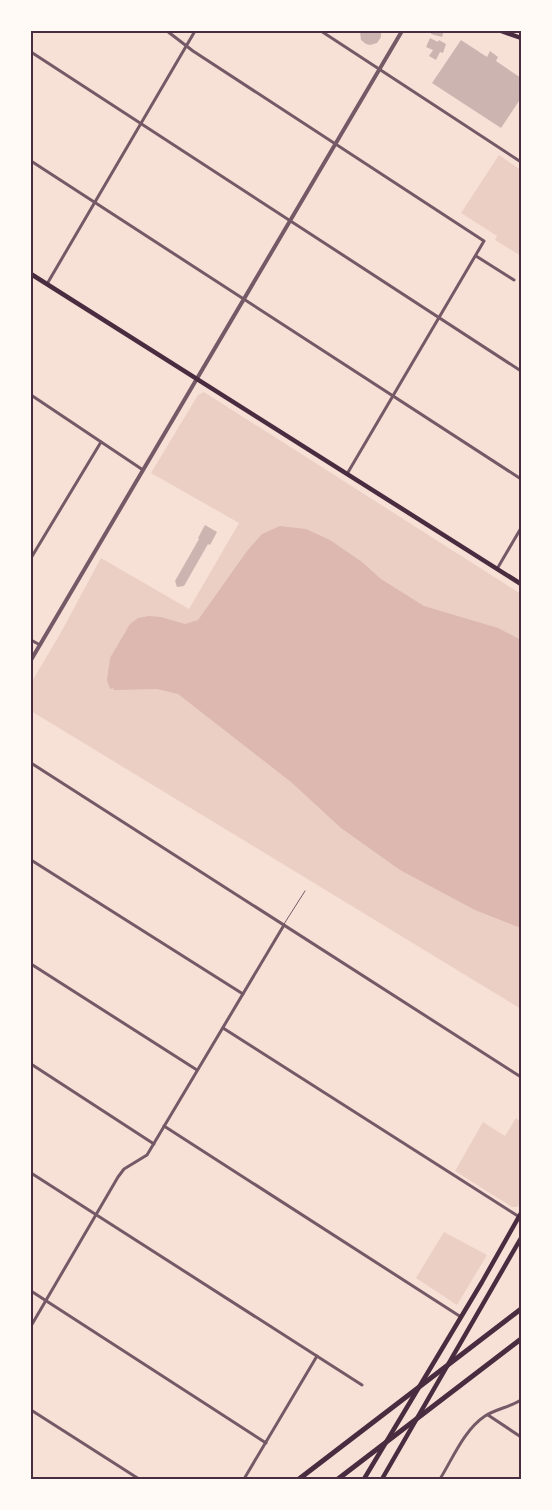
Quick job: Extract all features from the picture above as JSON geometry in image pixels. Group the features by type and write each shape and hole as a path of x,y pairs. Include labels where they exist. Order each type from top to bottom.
{"highway":[{"path":"299,1479 521,1309"},
{"path":"338,1479 521,1338"}],"main road":[{"path":"501,31 521,38"},
{"path":"31,274 521,584"},
{"path":"364,1479 520,1216"},
{"path":"382,1479 521,1238"}],"street":[{"path":"167,31 484,240 347,474"},
{"path":"47,284 195,31"},
{"path":"321,31 521,162"},
{"path":"31,660 402,31"},
{"path":"31,52 521,371"},
{"path":"31,162 521,479"},
{"path":"476,256 514,280"},
{"path":"31,395 143,470"},
{"path":"31,558 101,442"},
{"path":"497,569 521,528"},
{"path":"31,640 40,645"},
{"path":"31,763 521,1077"},
{"path":"31,860 243,994"},
{"path":"31,1326 124,1169 147,1155 154,1144 284,925"},
{"path":"31,964 198,1070"},
{"path":"223,1028 520,1216"},
{"path":"31,1064 154,1144"},
{"path":"164,1126 461,1317"},
{"path":"31,1173 362,1385"},
{"path":"31,1291 266,1443"},
{"path":"244,1479 317,1356"},
{"path":"440,1479 470,1430 487,1415 521,1400"},
{"path":"31,1410 139,1479"},
{"path":"487,1415 521,1437"}],"lane":[{"path":"284,925 305,891"}],"shaded area":[{"path":"499,155 521,170 521,256 495,240 497,236 461,213"},
{"path":"204,392 521,594 521,1009 31,711 31,683 101,558 189,609 239,523 151,473 198,395"},
{"path":"280,526 306,529 330,540 362,562 381,579 424,606 498,628 521,640 521,928 475,910 400,870 341,828 291,782 178,694 157,689 110,689 107,680 110,658 130,624 138,618 149,616 161,617 185,624 198,620 247,551 262,534"},
{"path":"516,1118 521,1122 521,1202 517,1207 512,1207 455,1171 483,1122 505,1136"},
{"path":"444,1232 487,1255 457,1305 416,1278"}],"building":[{"path":"360,31 381,31 381,37 377,43 366,44 361,40"},
{"path":"432,31 444,31 442,37 431,34"},
{"path":"430,38 446,44 443,53 440,52 436,60 429,56 433,50 426,47"},
{"path":"461,40 487,57 490,51 498,57 496,61 521,78 521,98 501,128 432,83"},
{"path":"205,525 217,532 184,586 177,587 175,581"}]}
